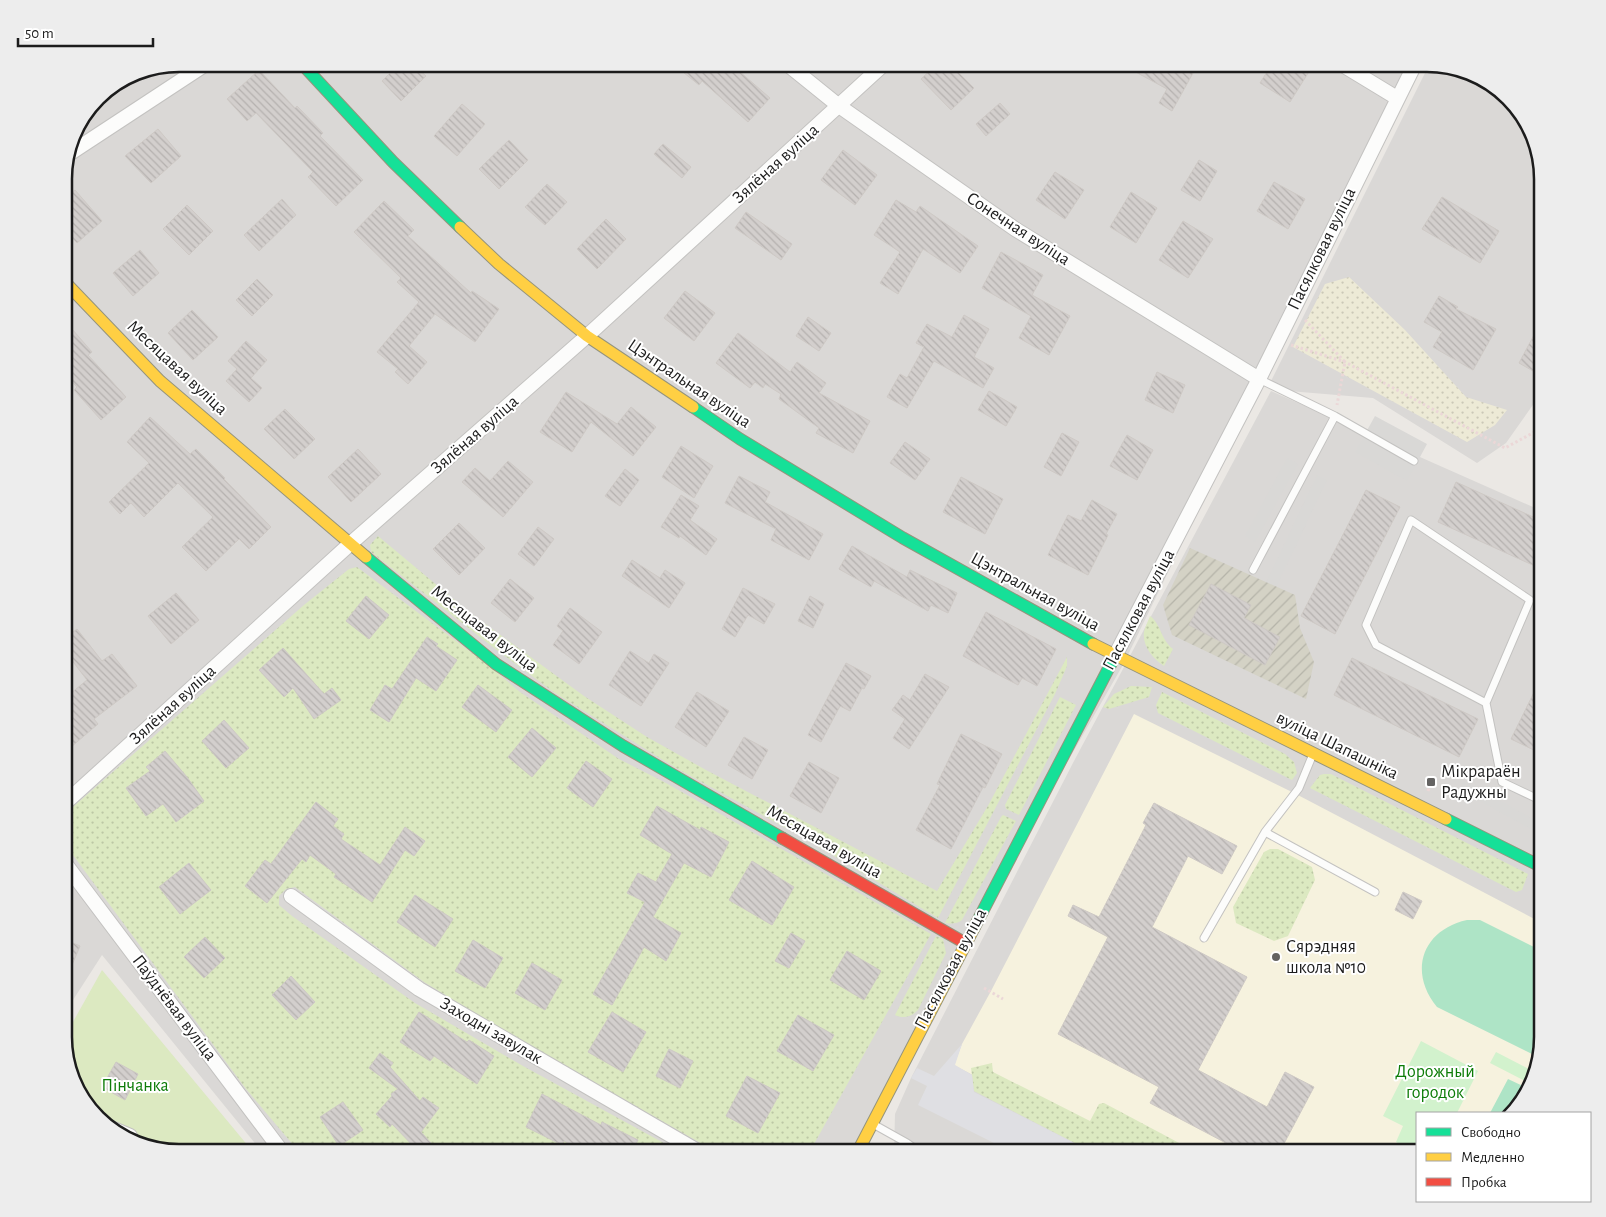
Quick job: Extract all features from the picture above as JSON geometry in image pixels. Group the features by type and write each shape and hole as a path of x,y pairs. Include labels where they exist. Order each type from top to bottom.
{"street":[{"path":"77,149 194,72"},
{"name":"Цэнтральная вуліца","path":"309,72 393,162 449,218 499,264 587,336 740,440 903,538 1115,656"},
{"name":"Сонечная вуліца","path":"797,72 839,106 1015,229 1259,379"},
{"name":"Зялёная вуліца","path":"73,796 350,544 587,336 875,72"},
{"path":"1354,72 1397,98"},
{"name":"Пасялковая вуліца","path":"861,1144 1259,379 1276,340 1411,72"},
{"name":"Месяцавая вуліца","path":"73,289 160,381 350,544 496,664 623,746 929,924 965,943"},
{"name":"вуліца Шапашніка","path":"1115,656 1534,863"},
{"name":"Паўднёвая вуліца","path":"73,874 276,1144"},
{"name":"Заходні завулак","path":"291,896 419,989 686,1144"}],"lane":[{"path":"1259,379 1335,416 1414,461"},
{"path":"1254,570 1335,416"},
{"path":"1486,703 1376,645 1366,624 1411,520 1530,600 1486,703 1502,782 1534,797"},
{"path":"1204,938 1265,832 1299,788 1313,754"},
{"path":"1265,832 1375,892"},
{"path":"872,1123 908,1144"}],"path":[{"path":"1293,307 1344,362"},
{"path":"1276,340 1344,362 1506,448 1534,432"},
{"path":"1335,416 1344,362"},
{"path":"984,988 1004,999"}],"shaded area":[{"path":"180,72 1418,72 1261,381 1124,663 1048,796 868,1144 256,1144 102,955 73,1000 73,166 76,152 87,126 104,104 120,91 152,76"},
{"path":"1426,72 1461,78 1492,95 1507,109 1522,132 1528,145 1534,180 1534,403 1506,443 1477,463 1373,398 1289,391 1271,381"},
{"path":"1349,277 1405,330 1466,397 1507,410 1495,425 1467,442 1293,347 1325,284"},
{"path":"1271,391 1534,507 1534,1037 1528,1072 1511,1103 1503,1112 1416,1112 1416,1144 894,1144 895,1114 911,1078 1074,761"},
{"path":"1375,416 1427,444 1407,481 1355,452"},
{"path":"1287,458 1298,464 1255,542 1245,536"},
{"path":"1317,475 1327,480 1272,596 1262,591"},
{"path":"1190,548 1295,595 1300,628 1314,662 1306,699 1172,635 1163,605"},
{"name":"Сярэдняя школа №10","path":"1134,714 1294,793 1534,919 1534,1037 1528,1072 1519,1091 1503,1112 1416,1112 1416,1144 1103,1144 954,1065 962,1044"},
{"path":"1464,781 1534,819 1533,830 1459,790"},
{"path":"962,1044 955,1065 972,1075 974,1092 1076,1144 996,1144 918,1105 927,1086 911,1078 917,1068 934,1076"}],"green space":[{"path":"378,536 469,612 584,696 647,737 937,891 989,804 1067,657 1067,666 1055,694 938,918 797,834 676,768 555,693 371,552 370,545"},
{"path":"357,567 488,665 520,692 619,759 666,783 931,934 814,1144 702,1144 499,1028 424,982 295,887 286,889 279,896 279,905 415,1003 523,1066 666,1144 292,1144 246,1089 73,855 73,807 304,605 349,569"},
{"path":"1150,616 1157,623 1166,641 1173,649 1164,666 1152,656 1145,642 1144,632"},
{"path":"1131,686 1152,687 1149,697 1109,709 1103,707 1114,694"},
{"path":"1162,692 1285,754 1294,762 1297,773 1292,780 1158,713 1156,705"},
{"path":"1060,697 1076,705 1019,815 1006,809 1005,805"},
{"path":"1331,774 1528,874 1522,890 1516,892 1310,788 1320,775"},
{"path":"1003,815 1016,821 962,920 954,923 945,923 1001,817"},
{"path":"1270,849 1278,849 1312,867 1315,880 1288,936 1274,941 1236,923 1233,907 1264,852"},
{"path":"1467,920 1480,920 1534,947 1534,1037 1532,1054 1437,1007 1428,994 1423,980 1424,954 1430,943 1439,933 1452,925"},
{"path":"936,936 943,939 946,953 918,1010 907,1017 895,1015"},
{"name":"Пінчанка","path":"102,970 247,1144 166,1144 145,1139 114,1122 95,1103 81,1078 73,1051 73,1022"},
{"name":"Дорожный городок","path":"1421,1041 1478,1071 1458,1112 1416,1112 1416,1144 1400,1144 1396,1142 1403,1126 1383,1116"},
{"path":"1496,1052 1529,1069 1524,1080 1490,1063"},
{"path":"992,1063 993,1072 1090,1121 1099,1104 1104,1103 1181,1144 1077,1144 974,1091 971,1068"},
{"path":"1508,1079 1522,1085 1503,1112 1491,1112"}],"building":[{"path":"257,72 261,72 295,108 297,106 323,133 320,136 363,180 336,206 308,177 313,172 256,113 247,121 227,99"},
{"path":"391,72 422,72 426,76 401,101 382,81"},
{"path":"683,72 740,72 770,98 748,122 702,81 699,85"},
{"path":"928,72 958,72 974,88 951,110 921,79"},
{"path":"1136,72 1194,72 1172,111 1159,103 1167,89"},
{"path":"1267,72 1309,72 1290,102 1260,83"},
{"path":"1000,103 1010,114 986,136 976,124"},
{"path":"462,104 485,124 457,156 434,136"},
{"path":"158,129 181,156 151,183 125,156"},
{"path":"509,140 528,160 499,189 479,169"},
{"path":"663,144 691,167 682,178 654,154"},
{"path":"843,150 877,175 855,205 821,180"},
{"path":"1199,160 1217,171 1200,201 1181,190"},
{"path":"1055,172 1084,190 1065,219 1036,200"},
{"path":"1274,182 1305,199 1288,229 1257,211"},
{"path":"547,184 567,202 545,225 525,207"},
{"path":"75,190 102,221 77,243 73,239 73,192"},
{"path":"1131,192 1157,208 1136,243 1110,227"},
{"path":"1442,197 1499,231 1480,263 1422,229"},
{"path":"282,199 296,215 259,251 244,235"},
{"path":"896,200 916,212 920,206 978,246 960,273 923,249 898,294 880,283 900,252 874,235"},
{"path":"384,201 414,230 408,236 471,293 472,291 499,309 475,342 435,314 409,346 427,362 408,384 395,372 398,369 377,352 419,302 397,282 401,278 354,232"},
{"path":"187,205 213,231 189,255 163,229"},
{"path":"746,212 792,244 781,260 735,228"},
{"path":"606,219 626,239 597,269 577,249"},
{"path":"1183,221 1213,239 1188,278 1159,260"},
{"path":"140,250 159,273 133,296 113,273"},
{"path":"1001,252 1043,275 1032,295 1070,316 1049,355 1019,338 1031,316 982,288"},
{"path":"257,279 273,295 252,316 236,300"},
{"path":"685,291 715,313 694,341 664,318"},
{"path":"1439,296 1458,307 1456,309 1496,329 1473,370 1433,347 1442,332 1424,322"},
{"path":"192,310 218,337 193,360 168,333"},
{"path":"964,315 989,329 974,357 994,368 983,388 934,361 907,408 887,397 900,374 907,378 924,347 916,343 927,324 952,337"},
{"path":"808,317 831,333 819,351 796,336"},
{"path":"73,330 92,352 88,355 126,397 101,420 74,390 77,387 73,383"},
{"path":"738,333 790,372 797,362 826,383 819,393 870,421 853,453 816,433 819,428 779,399 781,394 765,384 763,388 755,382 750,388 716,363"},
{"path":"1534,335 1533,371 1519,363"},
{"path":"246,341 267,360 251,378 262,388 249,402 226,381 237,369 228,361"},
{"path":"1157,372 1185,385 1173,413 1145,400"},
{"path":"989,391 1017,407 1006,426 978,410"},
{"path":"566,392 617,424 631,407 656,427 633,456 591,422 572,452 540,432"},
{"path":"285,409 315,439 294,459 264,429"},
{"path":"150,417 190,454 196,449 271,527 249,549 239,539 206,571 182,547 213,517 178,483 144,517 131,503 120,514 109,502 149,463 127,442"},
{"path":"1062,433 1079,442 1061,476 1044,467"},
{"path":"1127,435 1153,450 1137,480 1110,466"},
{"path":"905,442 930,459 915,480 890,463"},
{"path":"681,446 713,466 694,498 662,477"},
{"path":"358,449 381,474 351,502 328,477"},
{"path":"508,461 533,482 503,517 462,482 475,468 490,481"},
{"path":"625,469 639,480 620,506 605,496"},
{"path":"739,476 770,492 765,502 823,534 809,560 771,540 776,529 725,503"},
{"path":"961,477 1003,499 985,534 943,512"},
{"path":"1456,482 1534,517 1534,566 1438,522"},
{"path":"1366,490 1400,507 1335,634 1301,616"},
{"path":"681,495 699,506 690,520 717,539 706,555 680,536 679,538 661,527"},
{"path":"1092,500 1117,514 1088,575 1048,555 1068,515 1081,521"},
{"path":"459,523 485,548 459,575 433,549"},
{"path":"538,527 554,539 534,566 518,554"},
{"path":"852,546 907,577 910,570 957,593 948,613 931,605 928,611 874,581 871,587 839,569"},
{"path":"632,560 660,578 665,570 685,583 669,608 622,576"},
{"path":"510,579 534,598 515,622 491,603"},
{"path":"1211,584 1251,605 1244,618 1280,637 1265,665 1189,625"},
{"path":"743,588 775,604 764,624 748,615 735,637 722,629"},
{"path":"176,593 199,620 171,644 148,616"},
{"path":"366,596 389,615 369,639 346,621"},
{"path":"810,596 824,604 813,628 798,621"},
{"path":"570,608 602,632 579,664 553,645 563,631 557,626"},
{"path":"986,612 1056,649 1037,686 1022,678 1018,685 963,656"},
{"path":"77,629 102,661 112,654 137,686 94,719 98,724 73,745 73,692 87,680 73,662 73,632"},
{"path":"427,637 438,644 436,646 457,660 436,691 416,678 389,722 370,710 385,685 392,689"},
{"path":"283,648 324,694 332,688 341,700 314,719 293,688 284,697 259,670"},
{"path":"630,651 649,663 654,654 669,663 641,706 609,685"},
{"path":"1352,658 1478,719 1459,757 1334,695"},
{"path":"846,663 871,676 864,689 862,688 850,711 840,706 821,742 808,735"},
{"path":"925,674 949,687 909,749 893,738 905,719 892,710 903,695 910,700"},
{"path":"478,685 512,710 496,732 462,707"},
{"path":"697,692 729,711 706,747 675,727"},
{"path":"1534,692 1534,750 1511,739"},
{"path":"224,720 249,748 226,768 202,741"},
{"path":"532,728 556,748 532,777 508,757"},
{"path":"961,734 1002,754 951,849 916,830 940,785 937,784"},
{"path":"744,737 768,750 752,779 728,765"},
{"path":"165,751 204,801 176,822 163,804 146,816 126,788 150,771 146,767"},
{"path":"586,761 612,779 593,807 567,788"},
{"path":"809,762 839,778 821,813 790,796"},
{"path":"316,802 338,819 333,826 344,834 341,839 380,865 405,827 425,841 414,856 405,850 372,902 334,877 336,874 310,855 306,862 302,859 267,903 245,886 265,860 271,864"},
{"path":"1154,803 1237,846 1222,874 1188,856 1152,927 1247,977 1198,1070 1267,1107 1285,1072 1314,1087 1284,1144 1228,1144 1150,1103 1159,1087 1058,1034 1108,937 1068,916 1073,905 1099,917 1146,825 1143,823"},
{"path":"657,806 700,830 701,827 729,842 711,877 684,863 653,917 681,933 666,961 644,947 612,1005 593,994 645,902 627,893 638,873 656,882 672,854 640,835"},
{"path":"752,861 794,887 772,925 729,900"},
{"path":"189,863 211,890 180,914 159,887"},
{"path":"1403,892 1422,901 1413,919 1395,910"},
{"path":"415,895 453,919 435,947 397,922"},
{"path":"791,933 805,941 789,968 775,961"},
{"path":"205,937 225,958 204,978 184,957"},
{"path":"473,940 503,958 485,988 455,971"},
{"path":"73,943 80,946 73,963"},
{"path":"847,951 881,971 864,1000 830,980"},
{"path":"532,963 562,980 545,1010 515,993"},
{"path":"291,976 315,1002 296,1020 272,995"},
{"path":"419,1012 467,1042 469,1040 494,1056 477,1084 434,1056 430,1061 400,1042"},
{"path":"612,1012 646,1032 623,1072 588,1052"},
{"path":"798,1015 834,1035 813,1071 777,1051"},
{"path":"669,1049 693,1061 680,1088 656,1076"},
{"path":"380,1053 393,1063 390,1067 420,1101 423,1097 439,1108 421,1132 430,1144 411,1144 392,1124 390,1127 376,1114 392,1096 391,1094 398,1089 369,1068"},
{"path":"116,1062 138,1074 125,1100 102,1087"},
{"path":"747,1076 780,1093 758,1133 726,1116"},
{"path":"542,1094 601,1125 602,1122 638,1140 636,1144 570,1144 564,1141 560,1144 526,1127"},
{"path":"343,1102 363,1130 342,1144 338,1144 320,1117"}],"traffic: fast":[{"path":"309,72 393,162 460,227"},
{"path":"693,407 740,439 903,538 1093,644"},
{"path":"366,557 496,664 623,746 782,838"},
{"path":"974,928 1115,656"},
{"path":"1446,819 1534,863"}],"traffic: slow":[{"path":"460,227 499,264 587,336 693,407"},
{"path":"73,290 160,381 366,557"},
{"path":"1093,644 1446,819"},
{"path":"862,1144 974,928"}],"traffic: jam":[{"path":"782,838 965,943"}],"place":[{"name":"Мікрараён Радужны","path":"1431,782"},
{"name":"Сярэдняя школа №10","path":"1276,957"}]}
